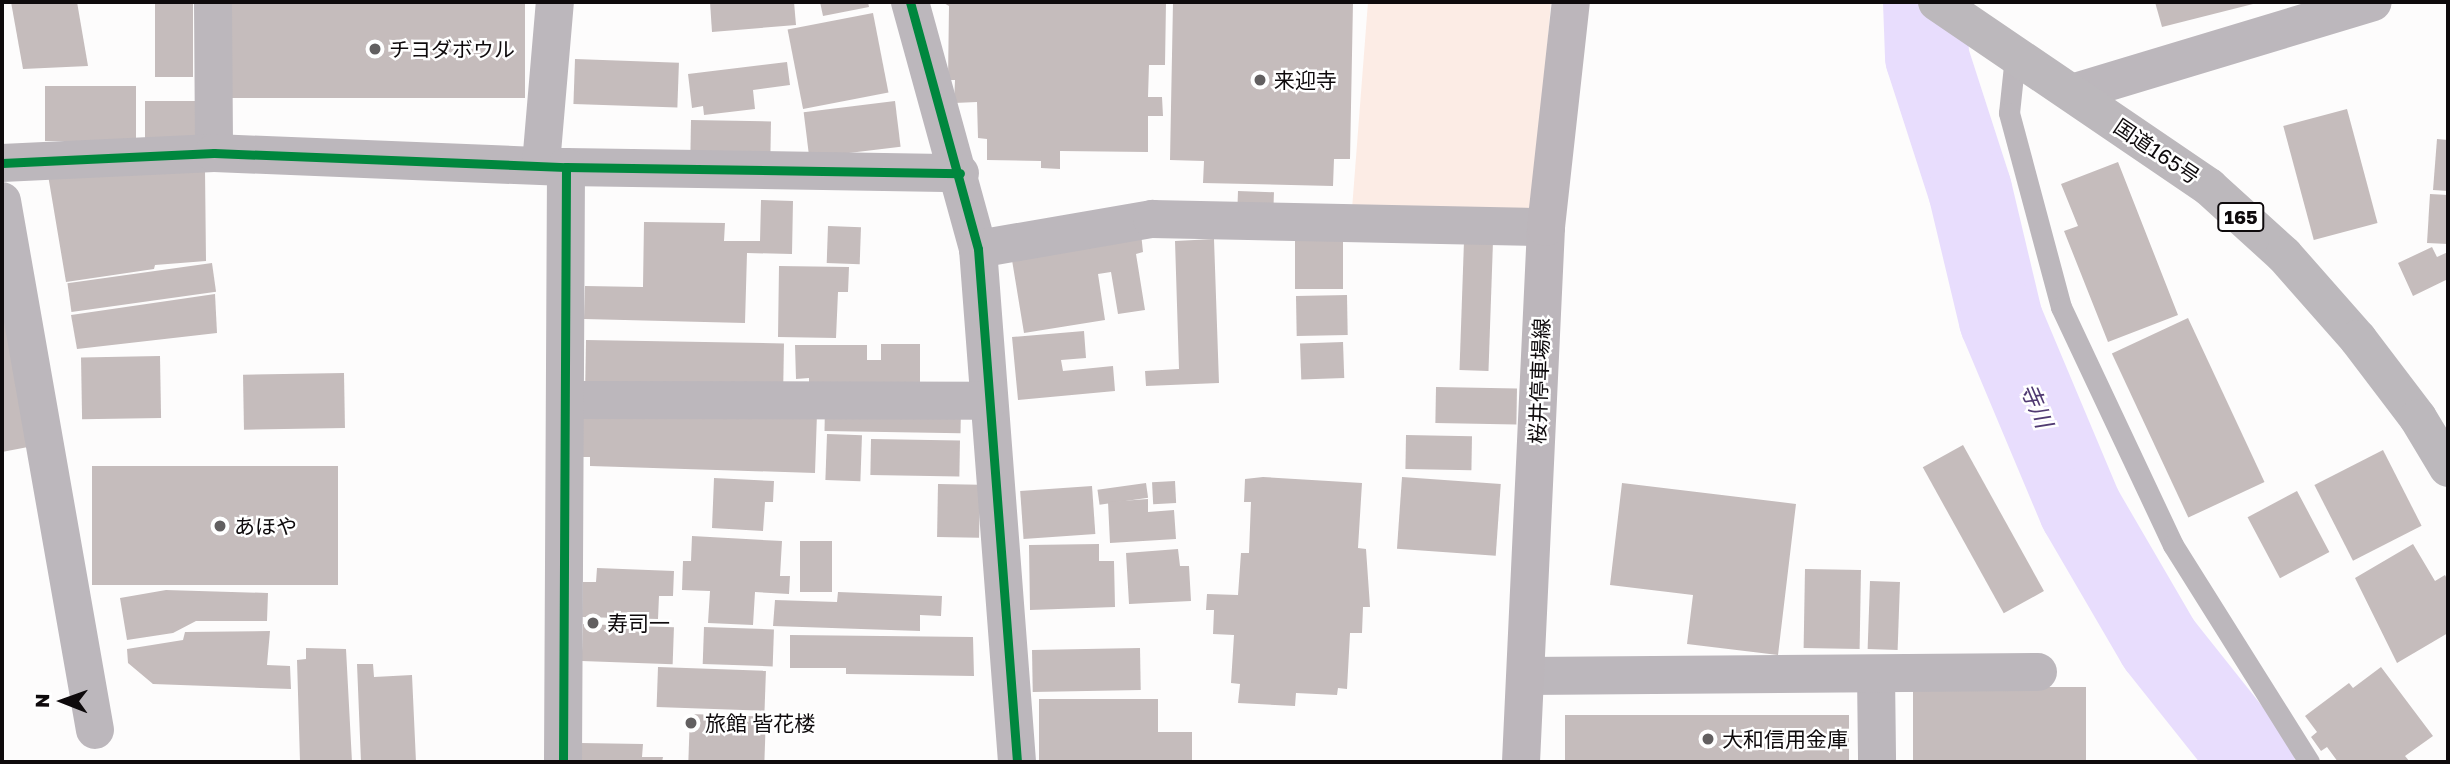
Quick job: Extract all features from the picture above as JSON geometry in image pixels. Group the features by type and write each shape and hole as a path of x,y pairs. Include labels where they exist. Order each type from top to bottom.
{"highway":[{"name":"国道165号","path":"1937,2 2209,187 2284,255 2358,339 2418,418 2448,468"}],"main road":[{"name":"桜井停車場線","path":"1521,762 1546,227 1571,2"}],"street":[{"path":"213,2 214,153"},
{"path":"555,2 554,165 565,400 563,762"},
{"path":"910,2 960,173 978,249 1017,762"},
{"path":"2072,93 2373,2"},
{"path":"2,163 214,153 554,165 960,173"},
{"path":"2,201 95,730"},
{"path":"978,249 1152,219 1546,227"},
{"path":"565,400 989,401"},
{"path":"1527,676 2038,672"},
{"path":"1877,674 1877,762"}],"lane":[{"path":"2015,56 2009,113 2061,307 2173,545 2309,762"}],"shaded area":[{"path":"1368,2 1551,2 1534,209 1351,222"}],"building":[{"path":"11,2 77,2 88,66 23,69"},
{"path":"155,2 193,2 193,77 155,77"},
{"name":"チヨダボウル","path":"223,2 525,2 525,98 223,98"},
{"path":"710,2 794,2 796,25 712,32"},
{"path":"820,2 868,2 869,7 823,16"},
{"path":"942,2 1166,2 1165,65 1149,65 1148,97 1162,97 1163,116 1148,116 1148,152 1060,151 1060,169 1041,168 1041,161 987,160 987,139 978,138 977,102 954,103 955,80 948,80 949,6"},
{"path":"1173,2 1353,2 1350,159 1334,159 1333,186 1203,183 1204,161 1170,160"},
{"path":"2155,2 2257,2 2257,3 2162,27"},
{"path":"873,13 888,93 803,109 788,30"},
{"path":"575,59 679,63 677,108 573,104"},
{"path":"787,62 790,85 753,90 755,109 704,115 703,106 692,108 688,74"},
{"path":"45,86 136,86 136,141 45,141"},
{"path":"145,101 207,101 207,145 145,145"},
{"path":"895,101 901,147 809,158 804,112"},
{"path":"2347,109 2378,223 2314,240 2283,126"},
{"path":"691,120 771,121 770,164 690,163"},
{"path":"2437,139 2448,140 2448,191 2433,190"},
{"path":"2118,162 2178,315 2108,342 2064,231 2078,226 2061,184"},
{"path":"205,169 206,261 155,265 154,269 66,282 48,175"},
{"path":"1238,191 1274,192 1273,210 1237,209"},
{"path":"2430,194 2448,195 2448,244 2427,243"},
{"path":"761,200 793,201 792,254 747,253 745,323 584,319 585,286 643,287 644,222 725,223 724,241 760,241"},
{"path":"828,226 861,227 860,264 827,263"},
{"path":"1141,233 1143,252 1136,254 1145,310 1118,314 1111,272 1098,274 1105,320 1024,333 1011,254"},
{"path":"1214,239 1219,383 1146,386 1145,371 1179,369 1175,241"},
{"path":"1295,240 1343,240 1343,289 1295,289"},
{"path":"1464,241 1493,242 1488,371 1459,370"},
{"path":"2432,247 2437,257 2448,252 2448,279 2413,296 2398,263"},
{"path":"212,263 216,292 71,312 67,283"},
{"path":"779,266 849,267 848,292 838,292 836,338 778,337"},
{"path":"215,294 217,333 77,349 71,315"},
{"path":"1347,295 1348,335 1297,336 1296,296"},
{"path":"2,302 28,447 2,452"},
{"path":"2188,318 2264,482 2188,518 2112,353"},
{"path":"1084,331 1086,358 1061,360 1063,371 1113,366 1115,391 1018,400 1012,337"},
{"path":"586,340 784,343 783,394 585,391"},
{"path":"1343,342 1344,378 1301,379 1300,344"},
{"path":"881,344 920,344 920,395 809,395 809,378 796,379 795,345 867,345 867,360 881,360"},
{"path":"160,356 161,418 82,419 81,357"},
{"path":"344,373 345,428 244,430 243,375"},
{"path":"1436,387 1517,388 1516,424 1435,423"},
{"path":"825,404 961,406 961,433 825,431"},
{"path":"582,406 817,413 815,473 590,466 590,457 581,457"},
{"path":"827,434 862,435 860,481 825,480"},
{"path":"1406,435 1472,436 1471,470 1405,469"},
{"path":"871,439 960,441 959,477 870,475"},
{"path":"1963,445 2044,591 2004,613 1923,467"},
{"path":"2383,450 2422,526 2353,561 2314,485"},
{"name":"あほや","path":"92,466 338,466 338,585 92,585"},
{"path":"1263,477 1362,483 1358,548 1366,549 1370,607 1363,607 1362,633 1350,633 1347,689 1338,688 1337,695 1296,693 1295,706 1238,703 1240,684 1231,683 1234,635 1213,634 1214,610 1206,610 1207,594 1238,595 1241,553 1249,553 1251,502 1244,502 1245,479"},
{"path":"1402,477 1501,484 1496,556 1397,549"},
{"path":"714,478 774,481 773,502 765,502 763,531 712,528"},
{"path":"1175,481 1176,503 1153,504 1152,482"},
{"path":"1146,483 1148,498 1100,505 1097,490"},
{"path":"1622,483 1796,504 1778,655 1687,644 1693,595 1610,585"},
{"path":"938,484 980,485 979,538 937,537"},
{"path":"1092,486 1095,534 1024,539 1020,491"},
{"path":"2297,491 2329,552 2280,578 2248,517"},
{"path":"1148,499 1148,512 1174,510 1176,539 1110,543 1108,502"},
{"path":"692,536 782,541 780,576 790,576 789,594 755,592 753,625 708,623 710,591 682,590 683,561 691,561"},
{"path":"800,541 832,541 832,592 800,592"},
{"path":"1099,544 1099,561 1114,561 1115,607 1030,610 1029,545"},
{"path":"2413,544 2435,581 2445,575 2448,581 2448,633 2397,663 2355,578"},
{"path":"1178,549 1180,566 1189,566 1191,601 1129,604 1126,553"},
{"path":"597,568 674,571 673,596 659,596 658,619 582,617 583,582 596,582"},
{"path":"1805,569 1861,570 1860,649 1804,648"},
{"path":"1870,581 1900,582 1898,650 1868,649"},
{"path":"166,590 268,593 267,621 196,621 173,633 127,640 120,598"},
{"path":"838,592 942,596 941,616 920,615 920,631 773,626 775,600 837,602"},
{"path":"583,624 674,627 673,664 582,661"},
{"path":"704,627 774,629 773,666 703,664"},
{"path":"270,631 267,665 290,666 291,689 153,684 128,663 127,649 183,640 185,632"},
{"path":"790,635 973,637 974,676 846,674 846,668 790,668"},
{"path":"306,648 346,649 352,762 300,762 297,660 306,659"},
{"path":"1140,648 1141,690 1033,692 1032,650"},
{"path":"357,664 373,664 374,677 412,675 416,762 361,762"},
{"path":"658,667 766,671 765,711 657,707"},
{"path":"2381,667 2433,736 2405,756 2410,762 2338,762 2327,747 2321,751 2311,737 2317,732 2305,716 2349,683 2353,688"},
{"path":"1913,687 2086,687 2086,762 1913,762"},
{"path":"1039,699 1158,699 1158,732 1192,732 1192,762 1039,762"},
{"path":"690,714 766,717 764,762 688,762"},
{"name":"大和信用金庫","path":"1565,715 1849,715 1849,762 1565,762"},
{"path":"580,743 643,744 642,757 663,757 662,762 579,762"}],"waterway":[{"name":"寺川","path":"1925,2 1927,57 1970,190 2001,320 2081,510 2159,644 2253,762"}],"cycle path":[{"path":"910,2 978,249 1017,762"},
{"path":"2,163 214,153 566,167 960,173"},
{"path":"563,762 566,167"}],"place":[{"name":"チヨダボウル","path":"375,49"},
{"name":"来迎寺","path":"1260,80"},
{"name":"あほや","path":"220,526"},
{"name":"寿司一","path":"593,623"},
{"name":"旅館 皆花楼","path":"691,723"},
{"name":"大和信用金庫","path":"1708,739"}]}
